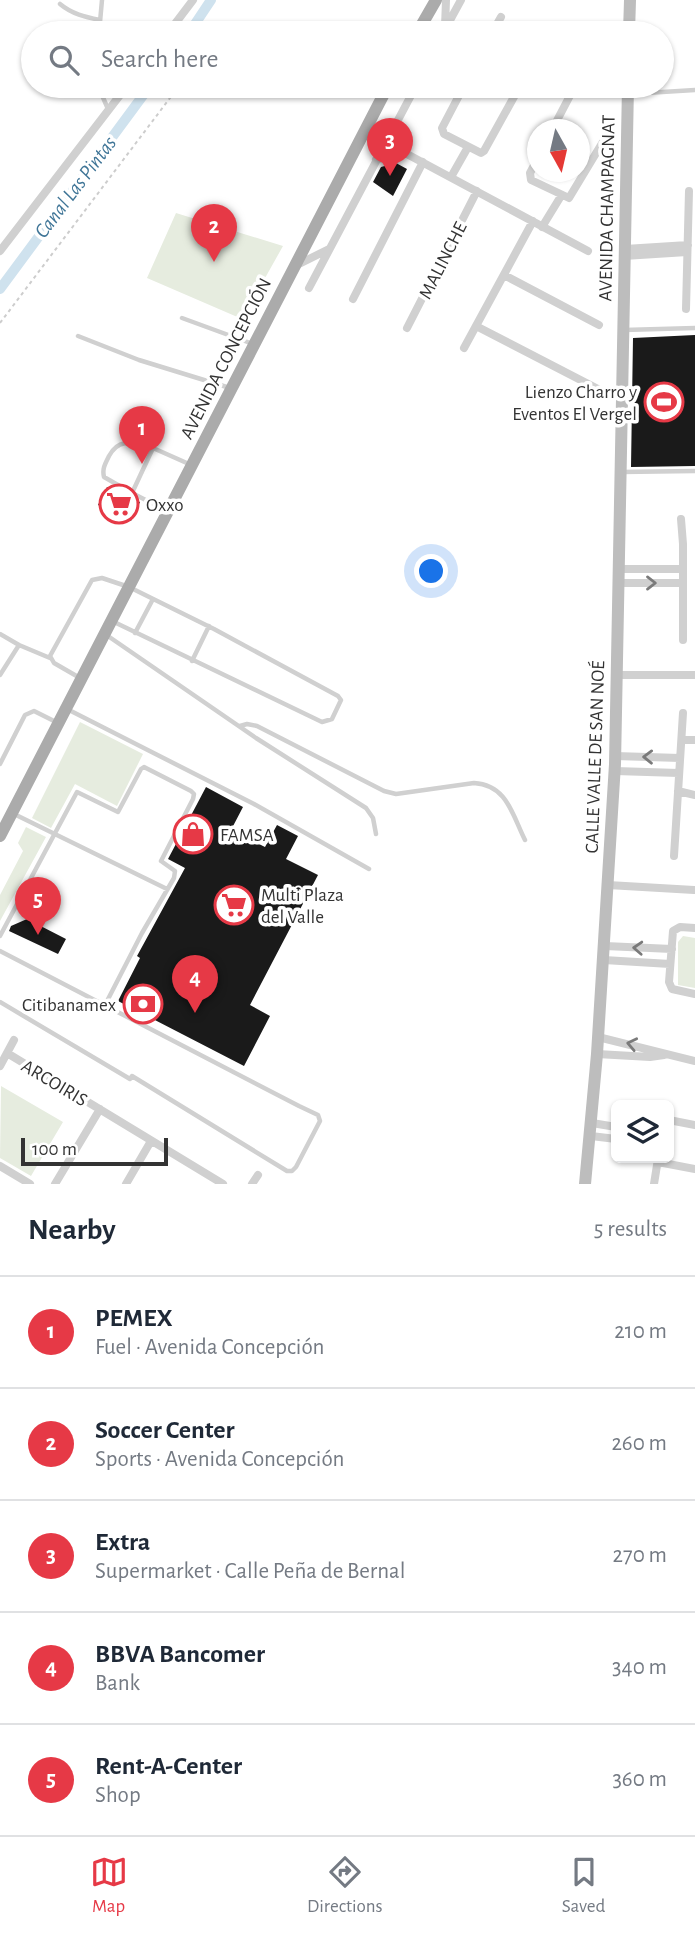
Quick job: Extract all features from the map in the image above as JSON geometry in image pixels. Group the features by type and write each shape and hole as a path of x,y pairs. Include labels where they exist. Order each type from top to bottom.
{"main road":[{"path":"424,21 436,0"},
{"name":"AVENIDA CONCEPCIÓN","path":"0,836 382,98"}],"street":[{"path":"176,21 193,0"},
{"path":"445,21 446,0"},
{"path":"449,21 461,0"},
{"path":"629,21 630,0"},
{"path":"498,21 501,16"},
{"path":"0,251 118,98"},
{"path":"309,288 410,98"},
{"path":"458,98 442,128 444,134 479,153 484,151 513,98"},
{"path":"558,119 569,98"},
{"name":"AVENIDA CHAMPAGNAT","path":"623,330 628,98"},
{"path":"396,124 398,139 405,153"},
{"path":"535,182 569,198 604,140"},
{"path":"451,177 468,147"},
{"path":"376,160 392,153 405,153 588,251"},
{"path":"353,299 423,162"},
{"name":"MALINCHE","path":"407,328 477,191"},
{"path":"686,309 691,290 688,248 692,206 689,191"},
{"path":"542,227 561,196"},
{"path":"464,348 533,222"},
{"path":"294,266 330,248"},
{"path":"625,253 688,248"},
{"path":"504,275 599,325"},
{"path":"476,326 598,389"},
{"name":"CALLE VALLE DE SAN NOÉ","path":"585,1184 592,1129 615,771 623,330"},
{"path":"681,519 683,640"},
{"path":"683,544 695,544"},
{"path":"618,576 683,569"},
{"path":"618,576 683,583"},
{"path":"683,610 695,610"},
{"path":"616,675 695,675"},
{"path":"674,856 683,713"},
{"path":"682,740 695,740"},
{"path":"615,756 680,758"},
{"path":"615,771 679,773"},
{"path":"678,792 695,794"},
{"path":"608,885 694,890"},
{"path":"695,928 686,926 673,931 669,982 675,990 695,994"},
{"path":"605,946 672,949"},
{"path":"604,960 670,964"},
{"path":"598,1037 695,1061"},
{"name":"ARCOIRIS","path":"0,1066 14,1040"},
{"name":"ARCOIRIS","path":"7,1053 100,1109 55,1184"},
{"path":"597,1054 650,1057 664,1055"},
{"path":"100,1109 223,1184"},
{"path":"674,1121 695,1125"},
{"path":"592,1129 611,1127"},
{"path":"592,1129 611,1137"},
{"path":"126,1184 151,1141"},
{"path":"654,1184 658,1163"},
{"path":"670,1163 695,1169"},
{"path":"0,1166 30,1184"},
{"path":"252,1184 258,1175"}],"lane":[{"path":"60,4 68,11 83,17 100,20 102,0"},
{"path":"674,90 695,90"},
{"path":"104,98 109,110"},
{"path":"182,318 254,344"},
{"path":"623,330 695,328"},
{"path":"78,336 139,359 231,388"},
{"path":"168,511 104,477 103,469 113,449 119,443 126,442 153,448 191,465"},
{"path":"132,493 153,448"},
{"path":"620,472 695,471"},
{"path":"50,659 92,580 102,578 129,587 209,626 338,696 340,704 332,719 322,722 111,621"},
{"path":"135,633 153,599"},
{"path":"192,661 209,626"},
{"path":"0,634 50,659 81,679"},
{"path":"105,634 239,726 366,808 373,818 376,834"},
{"path":"0,675 19,645"},
{"path":"66,709 254,804 369,869"},
{"path":"0,764 25,715 34,711 59,723"},
{"path":"239,726 257,726 384,791 396,794 486,783 502,793 525,840"},
{"path":"0,936 77,792 118,812 141,769 146,768 194,794 161,861 175,871 174,878 105,1005"},
{"path":"12,813 167,890"},
{"path":"0,951 318,1115 320,1121 294,1169 286,1171 132,1076 130,1079 0,1002"}],"path":[{"path":"0,323 170,98"}],"shaded area":[{"path":"176,213 283,246 242,319 147,278"},
{"path":"80,722 143,754 117,806 75,784 51,828 32,818"},
{"path":"26,827 46,837 0,921 0,895 23,851 18,843"},
{"path":"683,936 695,938 695,988 678,985 678,942"},
{"path":"1,1086 63,1122 31,1176 0,1158"}],"building":[{"path":"396,163 407,169 393,196 373,182 381,167"},
{"name":"Lienzo Charro y Eventos El Vergel","path":"695,335 695,466 631,467 633,338"},
{"name":"Oxxo","path":"107,487 140,502 131,521 98,505"},
{"name":"Multi Plaza del Valle","path":"206,787 243,807 231,830 265,847 277,825 298,836 286,859 318,875 250,1005 270,1016 244,1066 118,1001 140,958 137,956 185,868 168,859"},
{"path":"27,919 66,939 58,954 9,931 11,926"}],"waterway":[{"name":"Canal Las Pintas","path":"197,21 211,0"},
{"name":"Canal Las Pintas","path":"0,289 141,98"}],"place":[{"name":"Extra","path":"390,176"},
{"name":"Soccer Center","path":"214,262"},
{"name":"Lienzo Charro y Eventos El Vergel","path":"664,402"},
{"name":"PEMEX","path":"142,464"},
{"name":"Oxxo","path":"119,504"},
{"name":"FAMSA","path":"193,834"},
{"name":"Multi Plaza del Valle","path":"234,905"},
{"name":"Rent-A-Center","path":"38,935"},
{"name":"Citibanamex","path":"143,1004"},
{"name":"BBVA Bancomer","path":"195,1013"}]}
